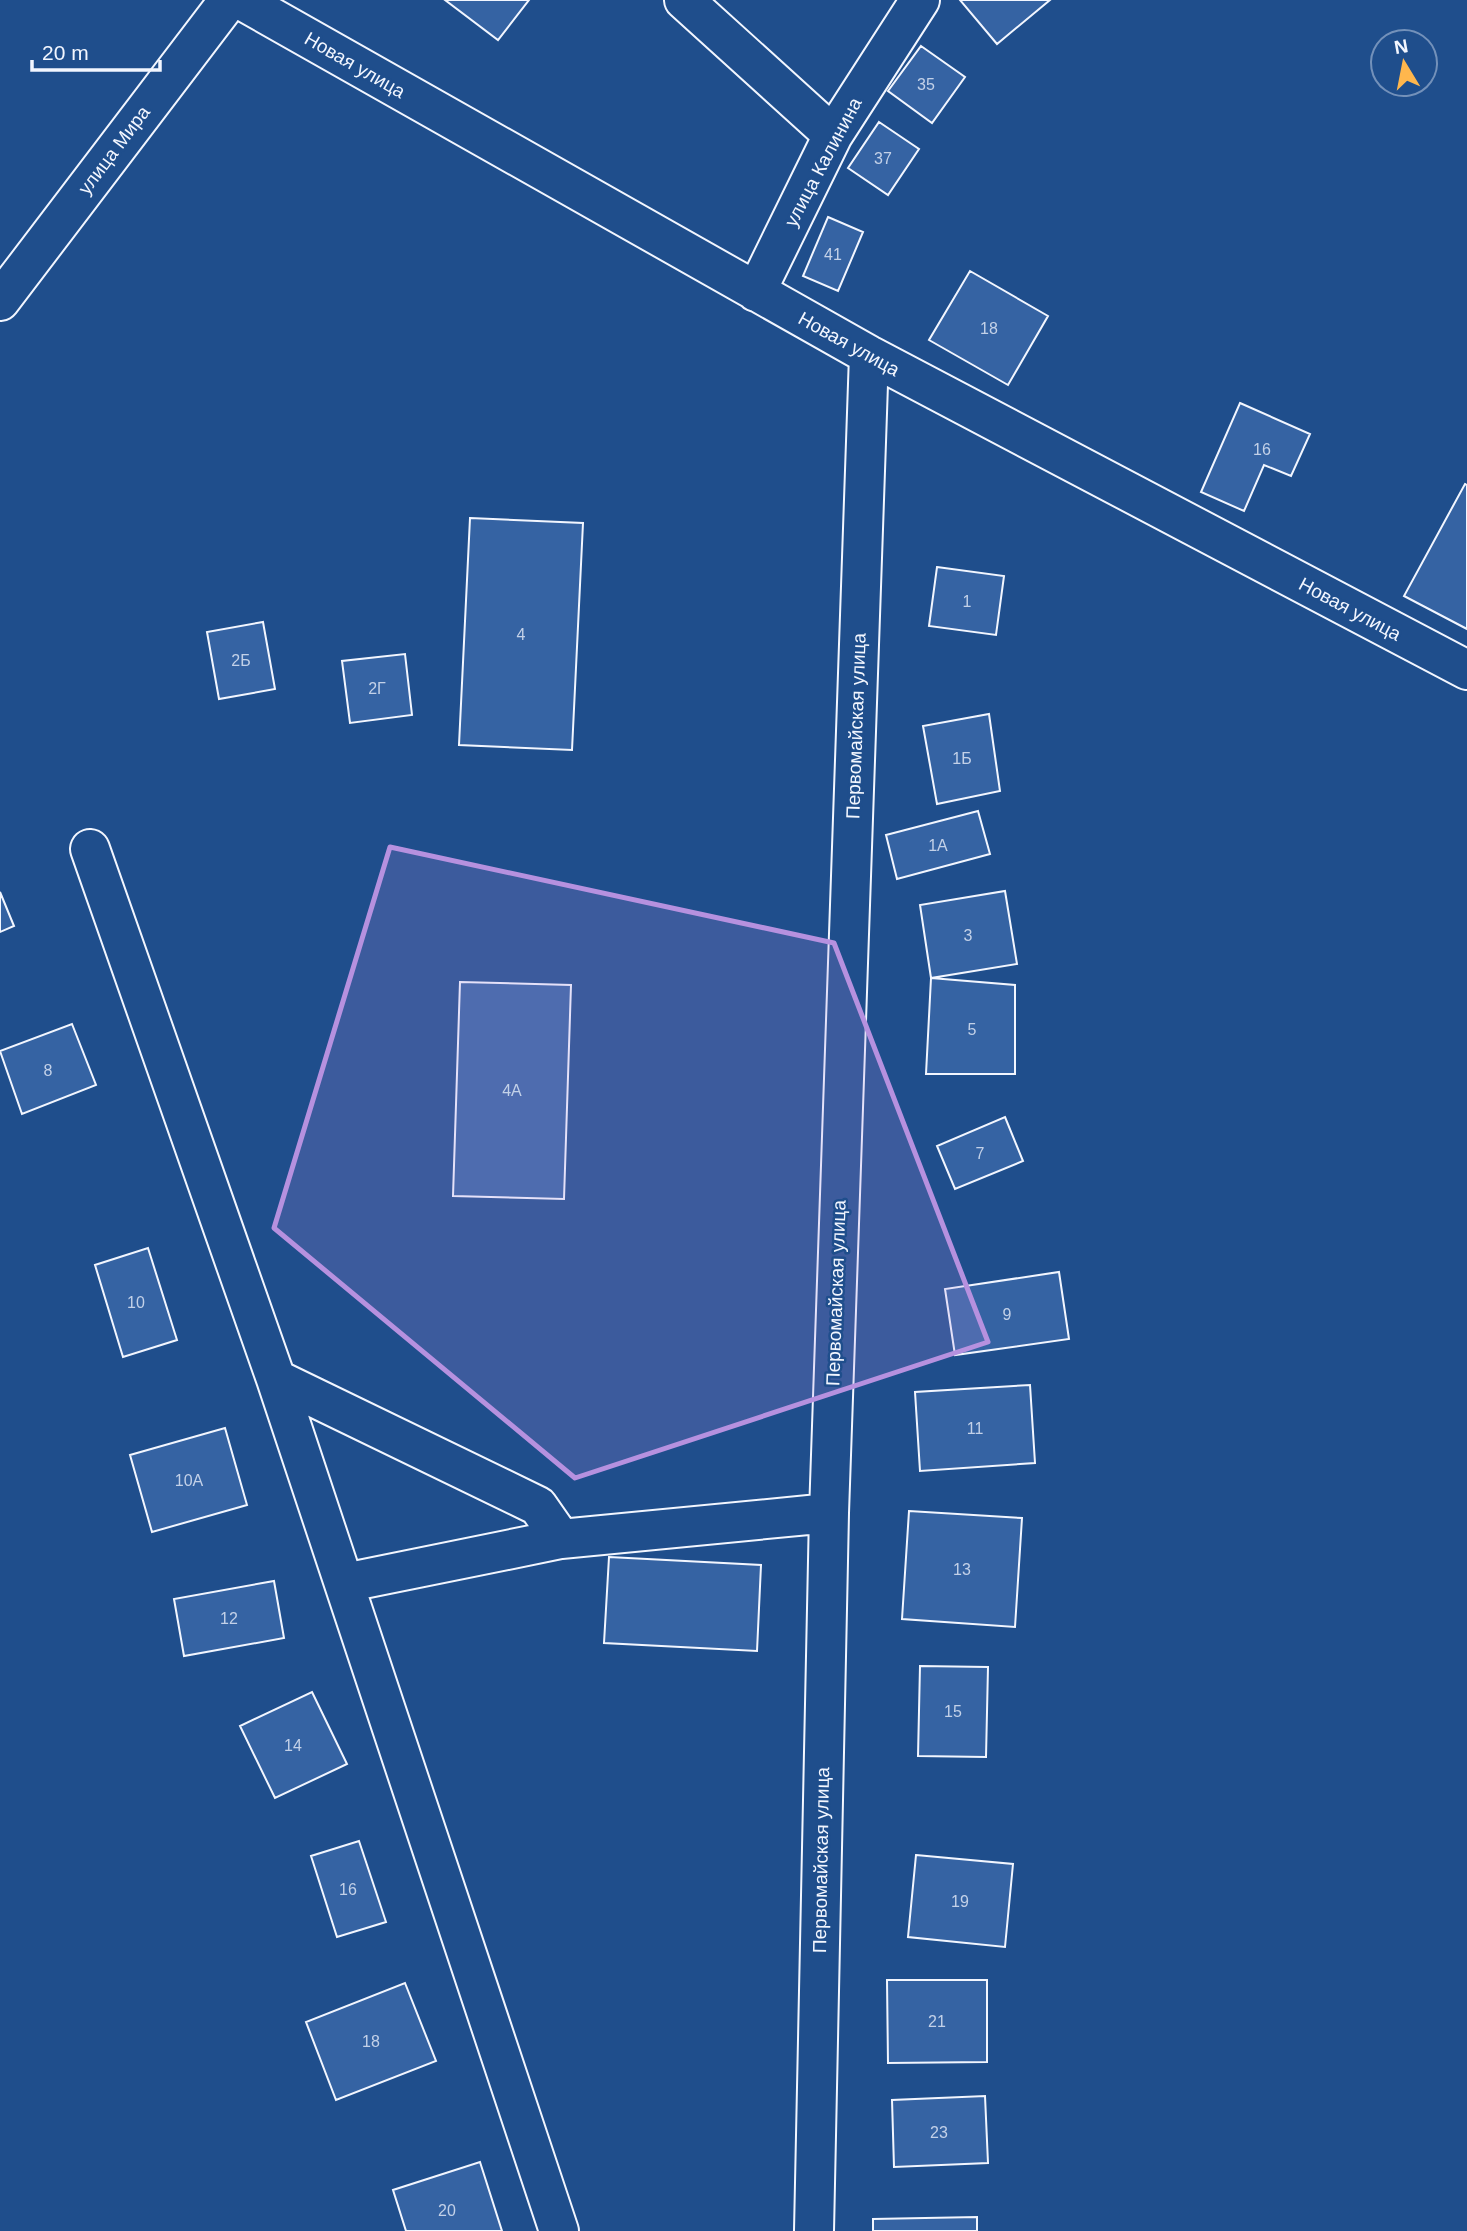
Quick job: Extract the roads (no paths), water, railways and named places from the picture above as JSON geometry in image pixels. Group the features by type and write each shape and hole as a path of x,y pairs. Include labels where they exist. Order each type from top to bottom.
{"street":[{"name":"улица Мира","path":"0,301 229,0"},
{"name":"Новая улица","path":"241,0 869,355 1467,670"},
{"path":"684,0 833,135"},
{"name":"улица Калинина","path":"756,292 833,135 920,0"},
{"name":"Первомайская улица","path":"814,2231 829,1513 869,355"},
{"path":"90,849 276,1379 559,2231"},
{"path":"276,1379 538,1506 561,1539"},
{"path":"344,1583 561,1539 829,1513"}]}
